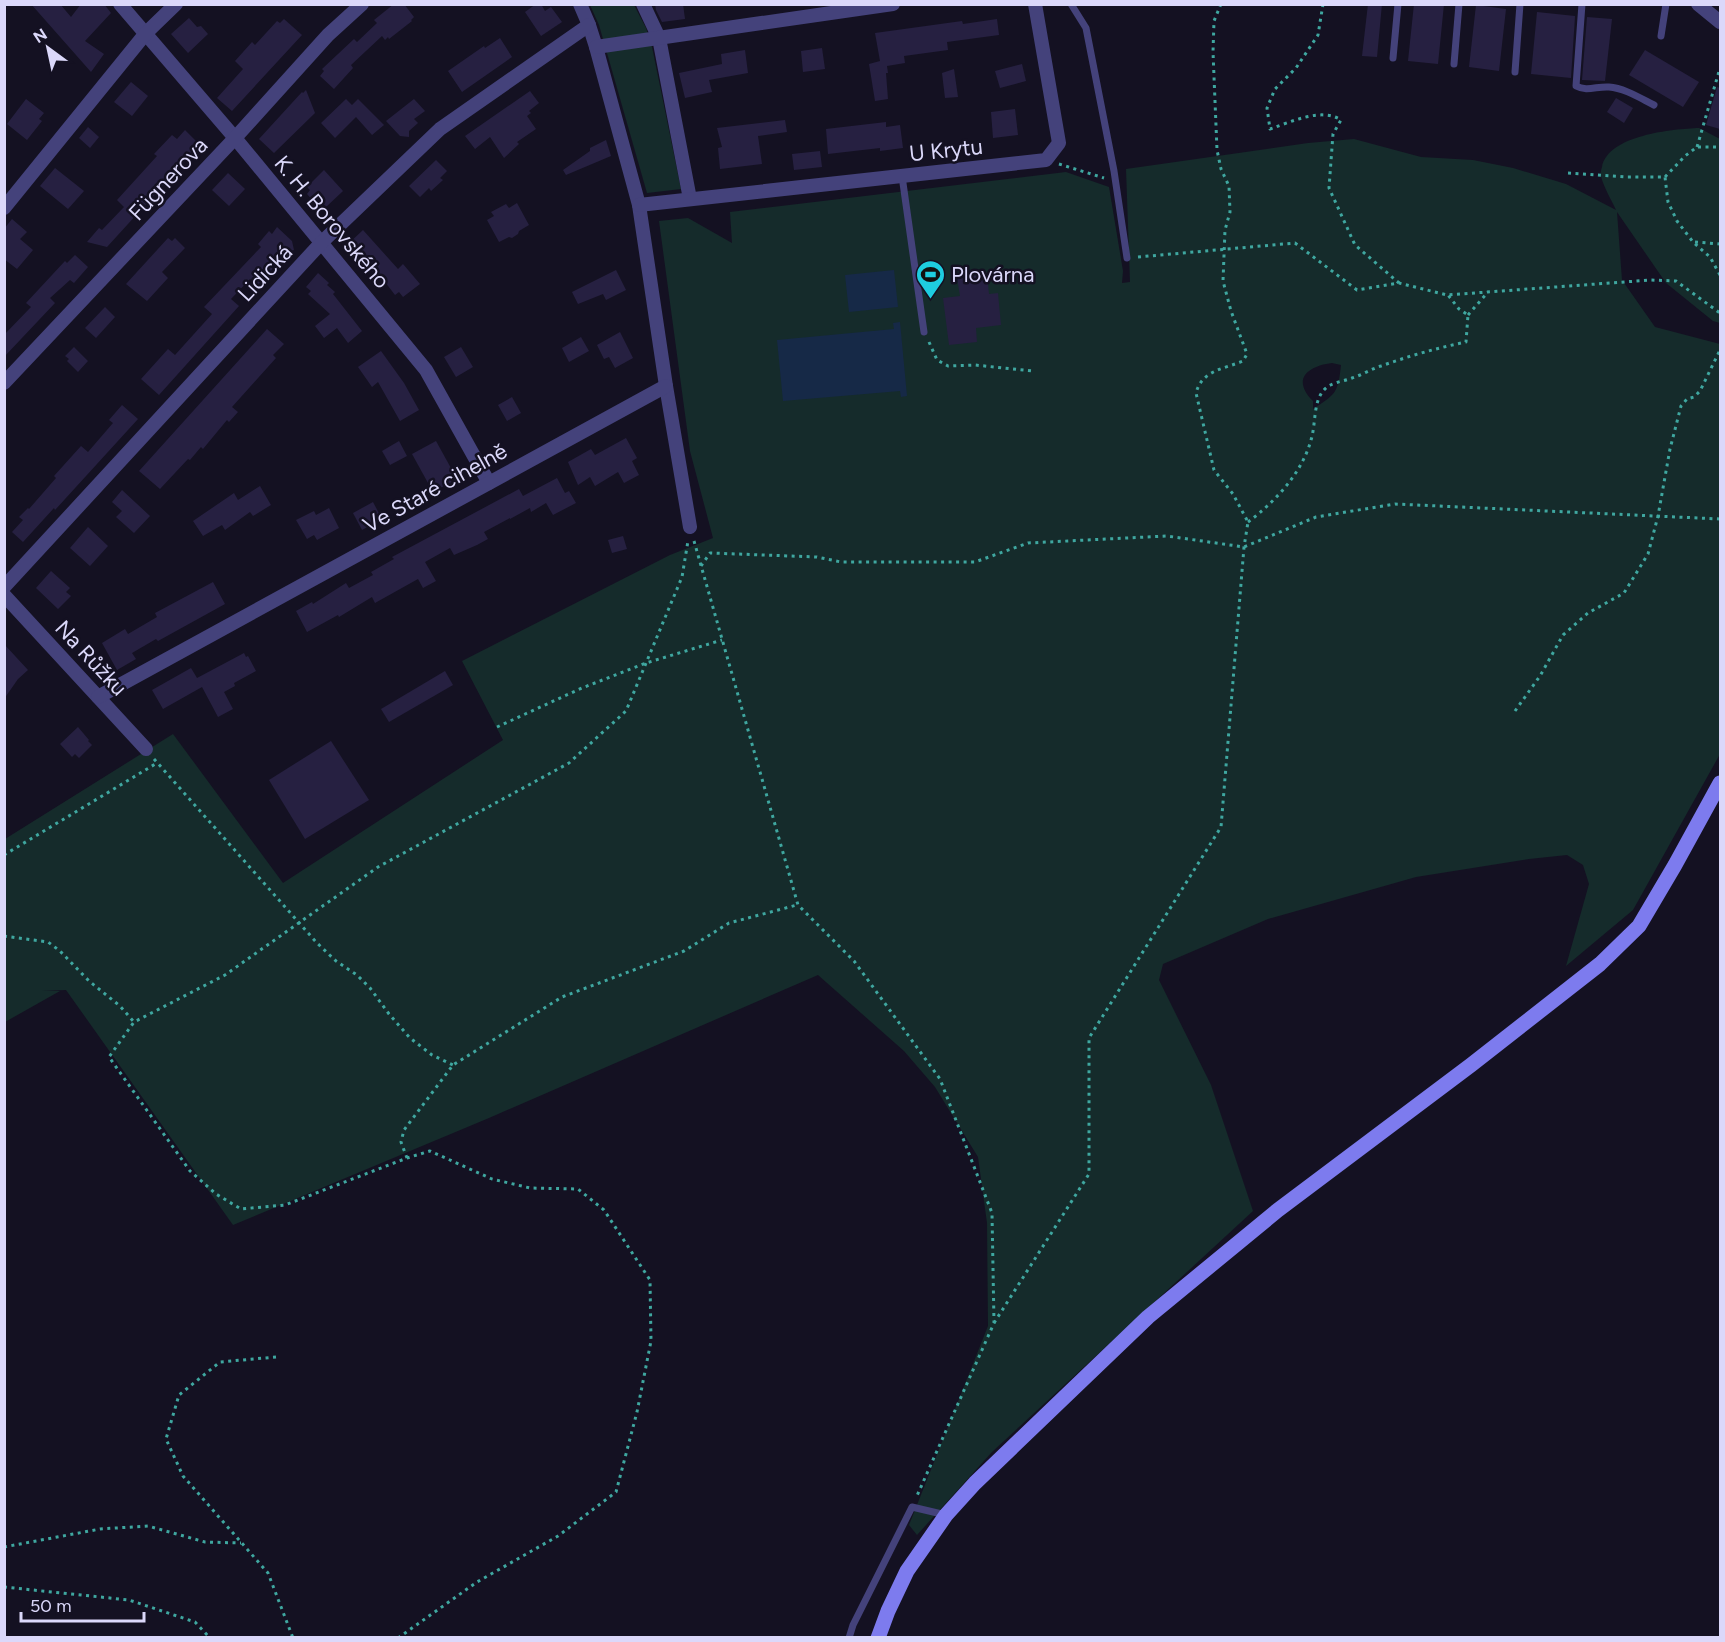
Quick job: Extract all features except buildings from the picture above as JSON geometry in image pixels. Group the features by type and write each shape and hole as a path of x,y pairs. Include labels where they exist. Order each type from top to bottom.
{"street":[{"name":"K. H. Borovského","path":"120,4 322,242 426,370 489,483"},
{"path":"4,208 146,33 176,4"},
{"name":"Fügnerova","path":"4,383 235,138 328,35 362,4"},
{"path":"580,4 596,47 639,205 690,527"},
{"path":"643,4 658,38 690,199"},
{"path":"596,47 893,4"},
{"path":"1035,4 1059,143 1046,160"},
{"path":"1698,4 1720,22"},
{"name":"Lidická","path":"4,587 322,242 440,129 589,25"},
{"name":"U Krytu","path":"639,205 1046,160"},
{"name":"Ve Staré cihelně","path":"98,697 666,386"},
{"name":"Na Růžku","path":"4,595 146,749"},
{"path":"878,1638 907,1571 946,1515 975,1483 1148,1317 1278,1210 1472,1065 1600,964 1639,926 1720,783"}],"lane":[{"path":"1071,4 1086,28 1127,258"},
{"path":"1393,58 1398,4"},
{"path":"1454,64 1460,4"},
{"path":"1515,72 1520,4"},
{"path":"1582,4 1576,86 1581,89 1609,86 1626,91 1654,105"},
{"path":"1661,36 1666,4"},
{"path":"902,176 924,332"},
{"path":"849,1638 853,1625 912,1507 946,1515"}],"path":[{"path":"912,1507 994,1323 1089,1174 1089,1038 1221,827 1248,522 1233,495 1214,470 1196,393 1198,384 1212,372 1244,361 1247,354 1223,281 1225,230 1230,212 1229,186 1221,169 1217,150 1213,52 1214,21 1221,4"},
{"path":"1323,4 1318,35 1296,68 1275,89 1267,108 1270,129 1309,117 1334,115 1341,120 1333,134 1329,188 1354,245 1399,283"},
{"path":"1568,173 1665,177 1696,147 1720,68"},
{"path":"1696,147 1720,147"},
{"path":"1046,160 1115,181"},
{"path":"1665,177 1668,202 1677,221 1693,242 1710,257 1720,275"},
{"path":"1693,242 1720,244"},
{"path":"1127,258 1295,243 1357,290 1399,283 1447,295 1651,280 1676,281 1720,313"},
{"path":"1248,522 1261,513 1305,460 1316,421 1316,407 1325,388 1428,350 1466,342 1468,315 1488,292"},
{"path":"1447,295 1459,309 1468,315"},
{"path":"924,332 937,360 948,366 975,365 1033,371"},
{"path":"1515,711 1540,676 1563,635 1588,613 1624,592 1648,554 1681,406 1700,391 1720,350"},
{"path":"701,566 710,553 817,557 841,562 975,562 1028,543 1167,536 1244,547 1316,517 1395,504 1720,519"},
{"path":"690,527 798,905 854,961 940,1079 992,1214 994,1323"},
{"path":"398,1638 477,1582 558,1536 615,1492 637,1412 651,1341 650,1280 604,1210 578,1189 530,1188 492,1179 430,1151 285,1205 241,1209 216,1194 190,1171 109,1057 134,1022 225,975 378,867 568,763 626,711 682,577 690,527"},
{"path":"497,727 582,688 646,663 722,640"},
{"path":"146,749 299,923 336,961 357,975 370,988 410,1038 432,1055 453,1065"},
{"path":"4,855 158,764"},
{"path":"407,1158 401,1142 404,1130 453,1065 562,997 684,951 729,923 798,905"},
{"path":"4,936 48,942 89,981 120,1006 134,1022"},
{"path":"276,1357 220,1362 179,1395 166,1439 183,1476 268,1573 293,1638"},
{"path":"4,1547 100,1528 148,1526 205,1542 241,1543"},
{"path":"4,1587 129,1600 195,1622 210,1638"}],"green space":[{"path":"590,5 634,5 646,28 652,47 681,189 647,193 599,25"},
{"path":"1699,128 1720,139 1720,323 1713,321 1666,283 1617,212 1622,280 1655,327 1720,344 1720,754 1633,910 1566,966 1589,884 1583,865 1567,855 1416,877 1268,919 1163,964 1159,980 1211,1085 1253,1211 992,1452 917,1535 909,1525 988,1326 987,1223 978,1157 935,1087 904,1051 818,975 489,1118 233,1225 66,990 42,991 60,991 5,1022 5,839 173,734 283,883 503,740 462,661 670,555 713,538 690,451 659,221 688,218 732,243 730,212 1066,172 1109,187 1123,271 1122,283 1130,282 1126,169 1308,143 1354,139 1421,157 1473,160 1513,168 1566,184 1616,210 1601,175 1607,156 1628,141 1643,136","holes":["1332,363 1341,365 1339,382 1334,392 1327,400 1313,409 1313,401 1303,386 1305,375 1323,365"]}],"water":[{"path":"894,270 898,307 849,312 845,275"},
{"path":"900,322 907,396 901,397 900,391 783,401 777,340 894,329 893,323"}],"place":[{"name":"Plovárna","path":"930,300"}]}
